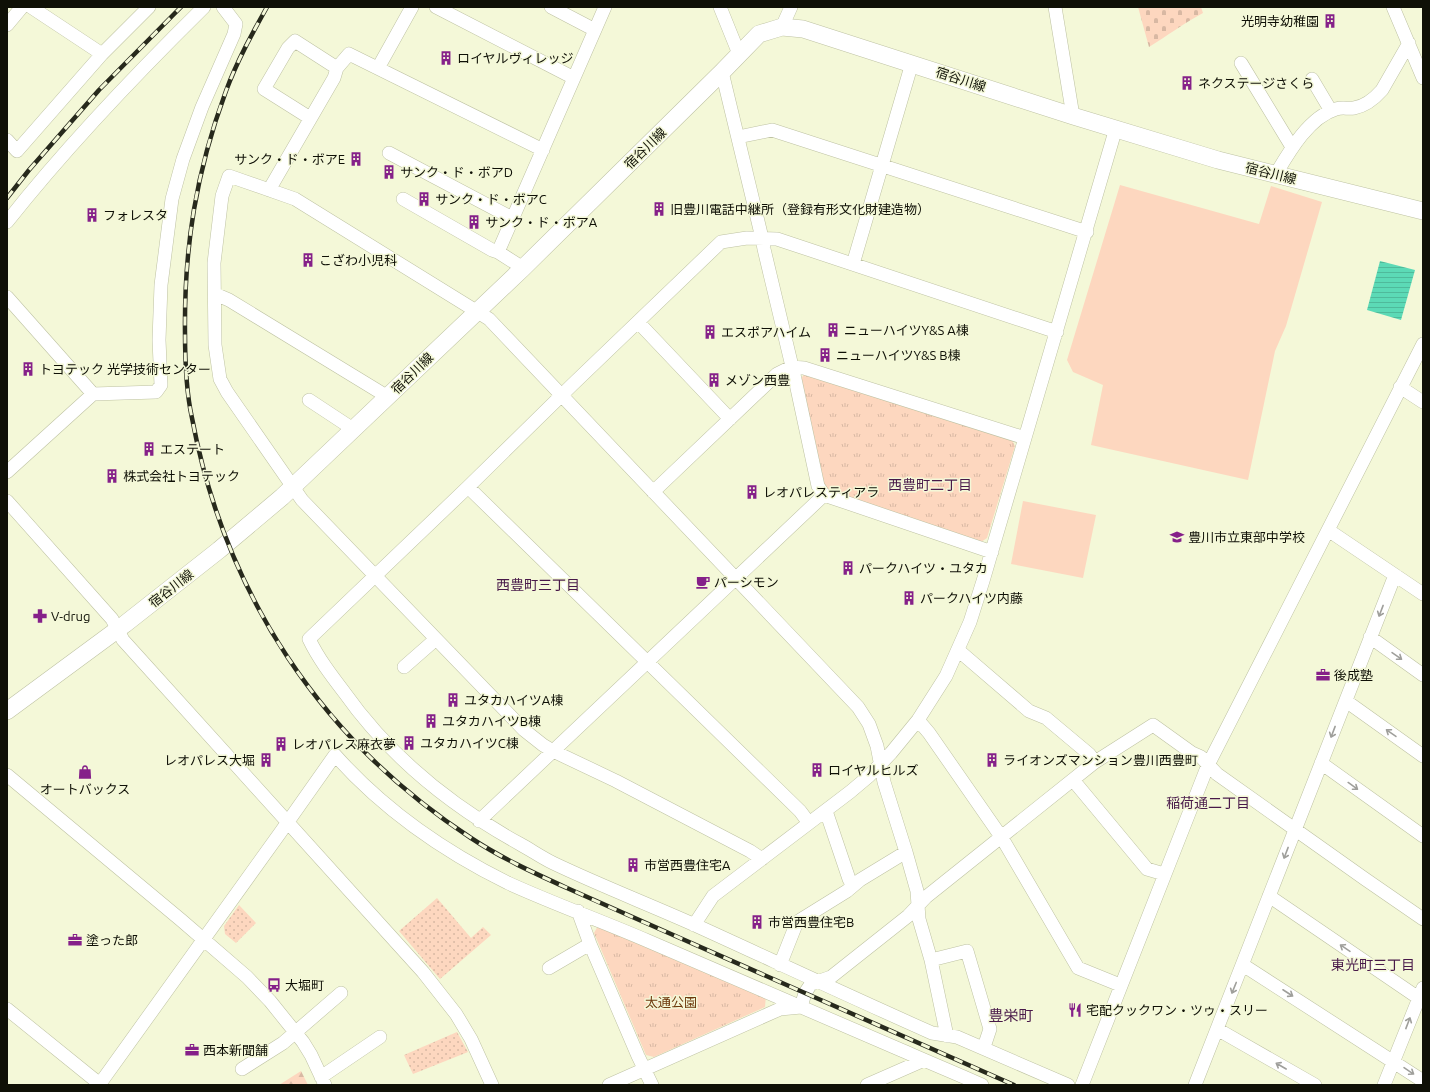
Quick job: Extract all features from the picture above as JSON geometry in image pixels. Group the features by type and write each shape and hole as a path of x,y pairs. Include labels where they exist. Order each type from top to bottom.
{"main road":[{"name":"宿谷川線","path":"7,711 117,630 219,550 292,487 522,268 759,34 782,27 803,29 1073,116 1218,160 1423,211"}],"street":[{"path":"7,25 22,7"},
{"path":"31,7 102,54"},
{"path":"7,140 17,151 102,54 149,7"},
{"path":"7,222 42,178 146,63 204,7"},
{"path":"7,472 93,394 156,392 161,385 159,340 161,285 172,199 183,160 202,107 234,34 236,24 223,7"},
{"path":"378,68 412,7"},
{"path":"436,7 574,78"},
{"path":"551,7 595,30"},
{"path":"498,252 605,7"},
{"path":"720,7 739,54"},
{"path":"782,27 791,7"},
{"path":"1055,7 1073,116"},
{"path":"1393,7 1423,78"},
{"path":"310,118 264,89 288,48 295,41 337,68"},
{"path":"1276,174 1292,147 1304,132 1321,118 1336,109 1361,106 1378,95 1409,43"},
{"path":"269,190 334,78 337,68 349,54 542,150"},
{"path":"853,264 912,63"},
{"path":"1241,63 1292,147"},
{"path":"722,72 795,379 818,486 824,494 992,552"},
{"path":"1312,79 1331,111"},
{"path":"694,925 713,896 826,811 869,776 918,720 946,676 970,622 992,552 1087,232 1116,128"},
{"path":"738,137 772,130 1087,232"},
{"path":"389,154 512,218"},
{"path":"762,858 616,781 543,745 517,724 302,500 227,392 220,379 215,345 214,263 222,196 228,176 296,199 489,319 858,707 869,724 877,746 884,782 917,891 919,919 931,960 947,1036"},
{"path":"403,198 492,250 498,252 522,268"},
{"path":"1057,332 777,239 747,238 721,242 309,639 314,651 351,703 386,744 427,783 492,829 551,862 694,925 932,1034 957,1036 1068,1085"},
{"path":"215,294 229,300 388,397"},
{"path":"7,297 93,394"},
{"path":"638,322 730,419"},
{"path":"1082,1085 1120,985 1208,765 1423,344"},
{"path":"653,492 778,374 791,366 804,368 1025,438"},
{"path":"1400,387 1423,402"},
{"path":"309,400 354,429"},
{"path":"468,487 800,812 809,823"},
{"path":"479,820 824,494"},
{"path":"7,501 112,619 123,640 354,894 439,991 471,1039 492,1085"},
{"path":"1328,530 1423,594"},
{"path":"1196,1085 1395,575"},
{"path":"1370,637 1423,675"},
{"path":"404,668 436,639"},
{"path":"958,650 1029,711 1046,718 1089,754 1095,762"},
{"path":"1346,700 1423,756"},
{"path":"918,720 929,733 1002,838 1078,968 1120,985"},
{"path":"801,1007 805,993 811,984 831,977 908,916 926,897 1002,838 1095,762 1153,726 1192,753 1201,757 1218,774 1295,830 1423,919"},
{"path":"7,1009 100,1085 335,755 377,798 432,840 509,883 578,911 924,1060 961,1080 982,1085"},
{"path":"1321,763 1423,836"},
{"path":"7,775 247,977 270,1001 296,1033 311,1055 323,1081 380,1037"},
{"path":"1073,780 1147,869 1164,874"},
{"path":"826,811 848,879 853,886"},
{"path":"780,965 797,922 847,891 860,880 906,852"},
{"path":"1269,896 1421,996 1384,1085"},
{"path":"578,911 590,944 652,1085"},
{"path":"549,968 590,944"},
{"path":"931,960 967,951 990,1029 984,1047"},
{"path":"1243,964 1423,1081"},
{"path":"242,1069 283,1044 341,993"},
{"path":"609,1085 780,1009 801,1007"},
{"path":"1217,1029 1315,1085"},
{"path":"867,1085 924,1060"}],"green space":[{"path":"1138,7 1201,7 1203,13 1149,47"},
{"path":"1120,185 1259,224 1271,186 1322,202 1286,326 1275,351 1248,480 1091,445 1103,385 1073,372 1067,360"},
{"path":"805,373 1012,440 1015,446 987,538 981,542 830,492 824,484 800,380"},
{"path":"1023,501 1096,515 1083,578 1011,564"},
{"path":"437,898 471,938 483,927 491,935 440,979 399,931"},
{"path":"239,905 256,923 236,943 225,934 224,926"},
{"name":"太通公園","path":"599,924 766,995 765,1007 654,1057 646,1055 594,933"},
{"path":"457,1032 468,1052 413,1074 404,1055"},
{"path":"301,1071 308,1085 279,1085"}],"water":[{"path":"1380,261 1415,270 1401,320 1367,310"}],"railway":[{"path":"7,198 29,170 99,90 181,7"},
{"path":"267,7 230,80 216,121 200,180 194,210 187,270 185,301 185,354 190,408 207,483 228,544 255,602 288,657 326,708 369,756 417,799 471,838 494,852 530,871 638,920 1014,1085"}],"place":[{"name":"光明寺幼稚園","path":"1330,21"},
{"name":"ロイヤルヴィレッジ","path":"446,58"},
{"name":"ネクステージさくら","path":"1187,83"},
{"name":"サンク・ド・ボアE","path":"356,159"},
{"name":"サンク・ド・ボアD","path":"389,172"},
{"name":"サンク・ド・ボアC","path":"424,199"},
{"name":"旧豊川電話中継所（登録有形文化財建造物）","path":"659,209"},
{"name":"フォレスタ","path":"92,215"},
{"name":"サンク・ド・ボアA","path":"474,222"},
{"name":"こざわ小児科","path":"308,260"},
{"name":"ニューハイツY&S A棟","path":"833,330"},
{"name":"エスポアハイム","path":"710,332"},
{"name":"ニューハイツY&S B棟","path":"825,355"},
{"name":"トヨテック 光学技術センター","path":"28,369"},
{"name":"メゾン西豊","path":"714,380"},
{"name":"エステート","path":"149,449"},
{"name":"株式会社トヨテック","path":"112,476"},
{"name":"レオパレスティアラ","path":"752,492"},
{"name":"豊川市立東部中学校","path":"1177,537"},
{"name":"パークハイツ・ユタカ","path":"848,568"},
{"name":"パーシモン","path":"703,582"},
{"name":"パークハイツ内藤","path":"909,598"},
{"name":"V-drug","path":"40,616"},
{"name":"後成塾","path":"1323,675"},
{"name":"ユタカハイツA棟","path":"453,700"},
{"name":"ユタカハイツB棟","path":"431,721"},
{"name":"ユタカハイツC棟","path":"409,743"},
{"name":"レオパレス麻衣夢","path":"281,744"},
{"name":"レオパレス大堀","path":"266,760"},
{"name":"ライオンズマンション豊川西豊町","path":"992,760"},
{"name":"ロイヤルヒルズ","path":"817,770"},
{"name":"オートバックス","path":"85,772"},
{"name":"市営西豊住宅A","path":"633,865"},
{"name":"市営西豊住宅B","path":"757,922"},
{"name":"塗った郎","path":"75,940"},
{"name":"大堀町","path":"274,985"},
{"name":"宅配クックワン・ツゥ・スリー","path":"1075,1010"},
{"name":"西本新聞舗","path":"192,1050"}],"district":[{"name":"西豊町二丁目","path":"930,485"},
{"name":"西豊町三丁目","path":"538,585"},
{"name":"稲荷通二丁目","path":"1208,803"},
{"name":"東光町三丁目","path":"1373,965"},
{"name":"豊栄町","path":"1011,1015"}]}
